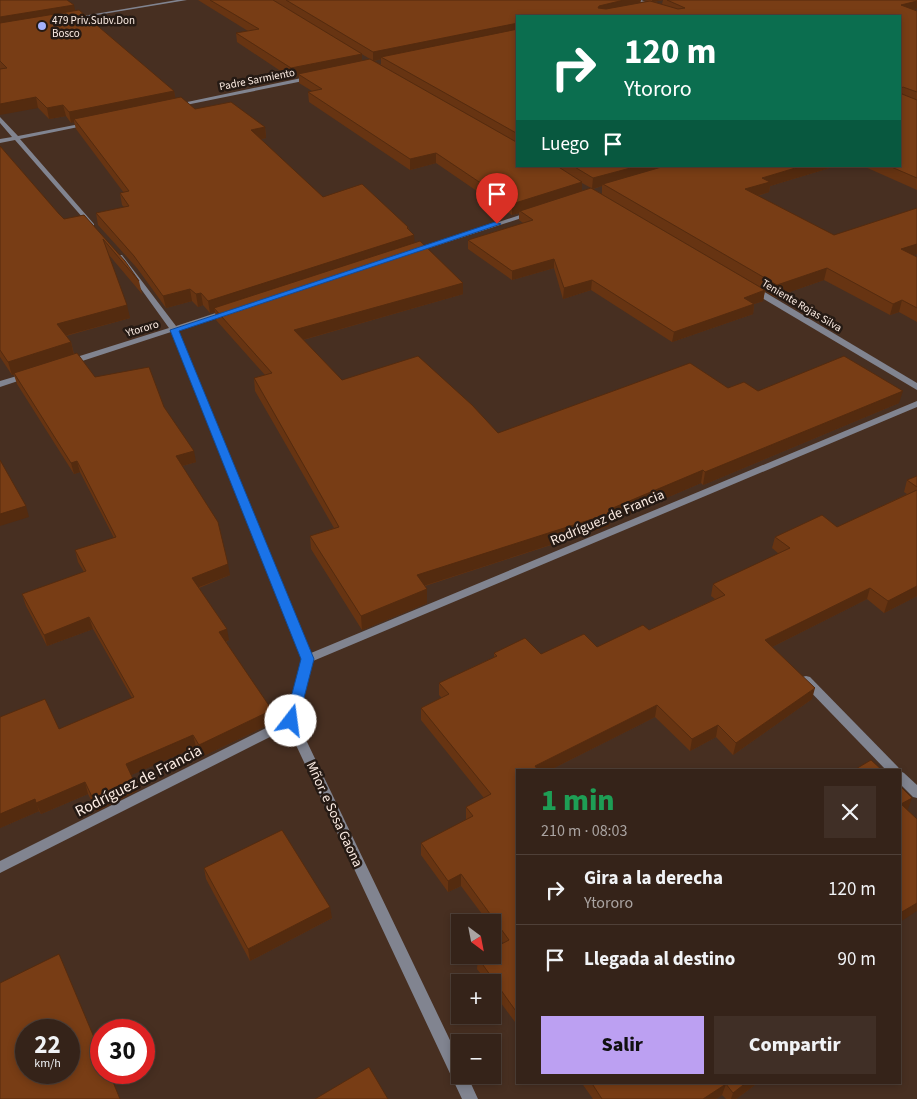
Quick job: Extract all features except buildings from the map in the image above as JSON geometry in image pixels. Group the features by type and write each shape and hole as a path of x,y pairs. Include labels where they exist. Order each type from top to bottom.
{"street":[{"path":"68,19 185,0"},
{"path":"638,0 677,15"},
{"path":"643,7 660,4"},
{"name":"Padre Sarmiento","path":"170,106 315,77"},
{"path":"0,119 100,234"},
{"path":"0,141 92,122"},
{"path":"412,252 535,212"},
{"path":"113,248 132,271 174,330 308,659 291,721"},
{"name":"Teniente Rojas Silva","path":"746,285 917,387"},
{"name":"Ytororo","path":"64,364 231,311"},
{"path":"0,384 37,372"},
{"name":"Rodríguez de Francia","path":"308,659 917,404"},
{"path":"805,679 893,769"},
{"name":"Rodríguez de Francia","path":"0,868 291,721"},
{"name":"Mñor. e Sosa Gaona","path":"291,721 470,1099"},
{"path":"901,777 917,793"}],"place":[{"name":"479 Priv.Subv.Don Bosco","path":"42,26"}],"route":[{"path":"291,721 308,659 174,330 497,224"}]}
